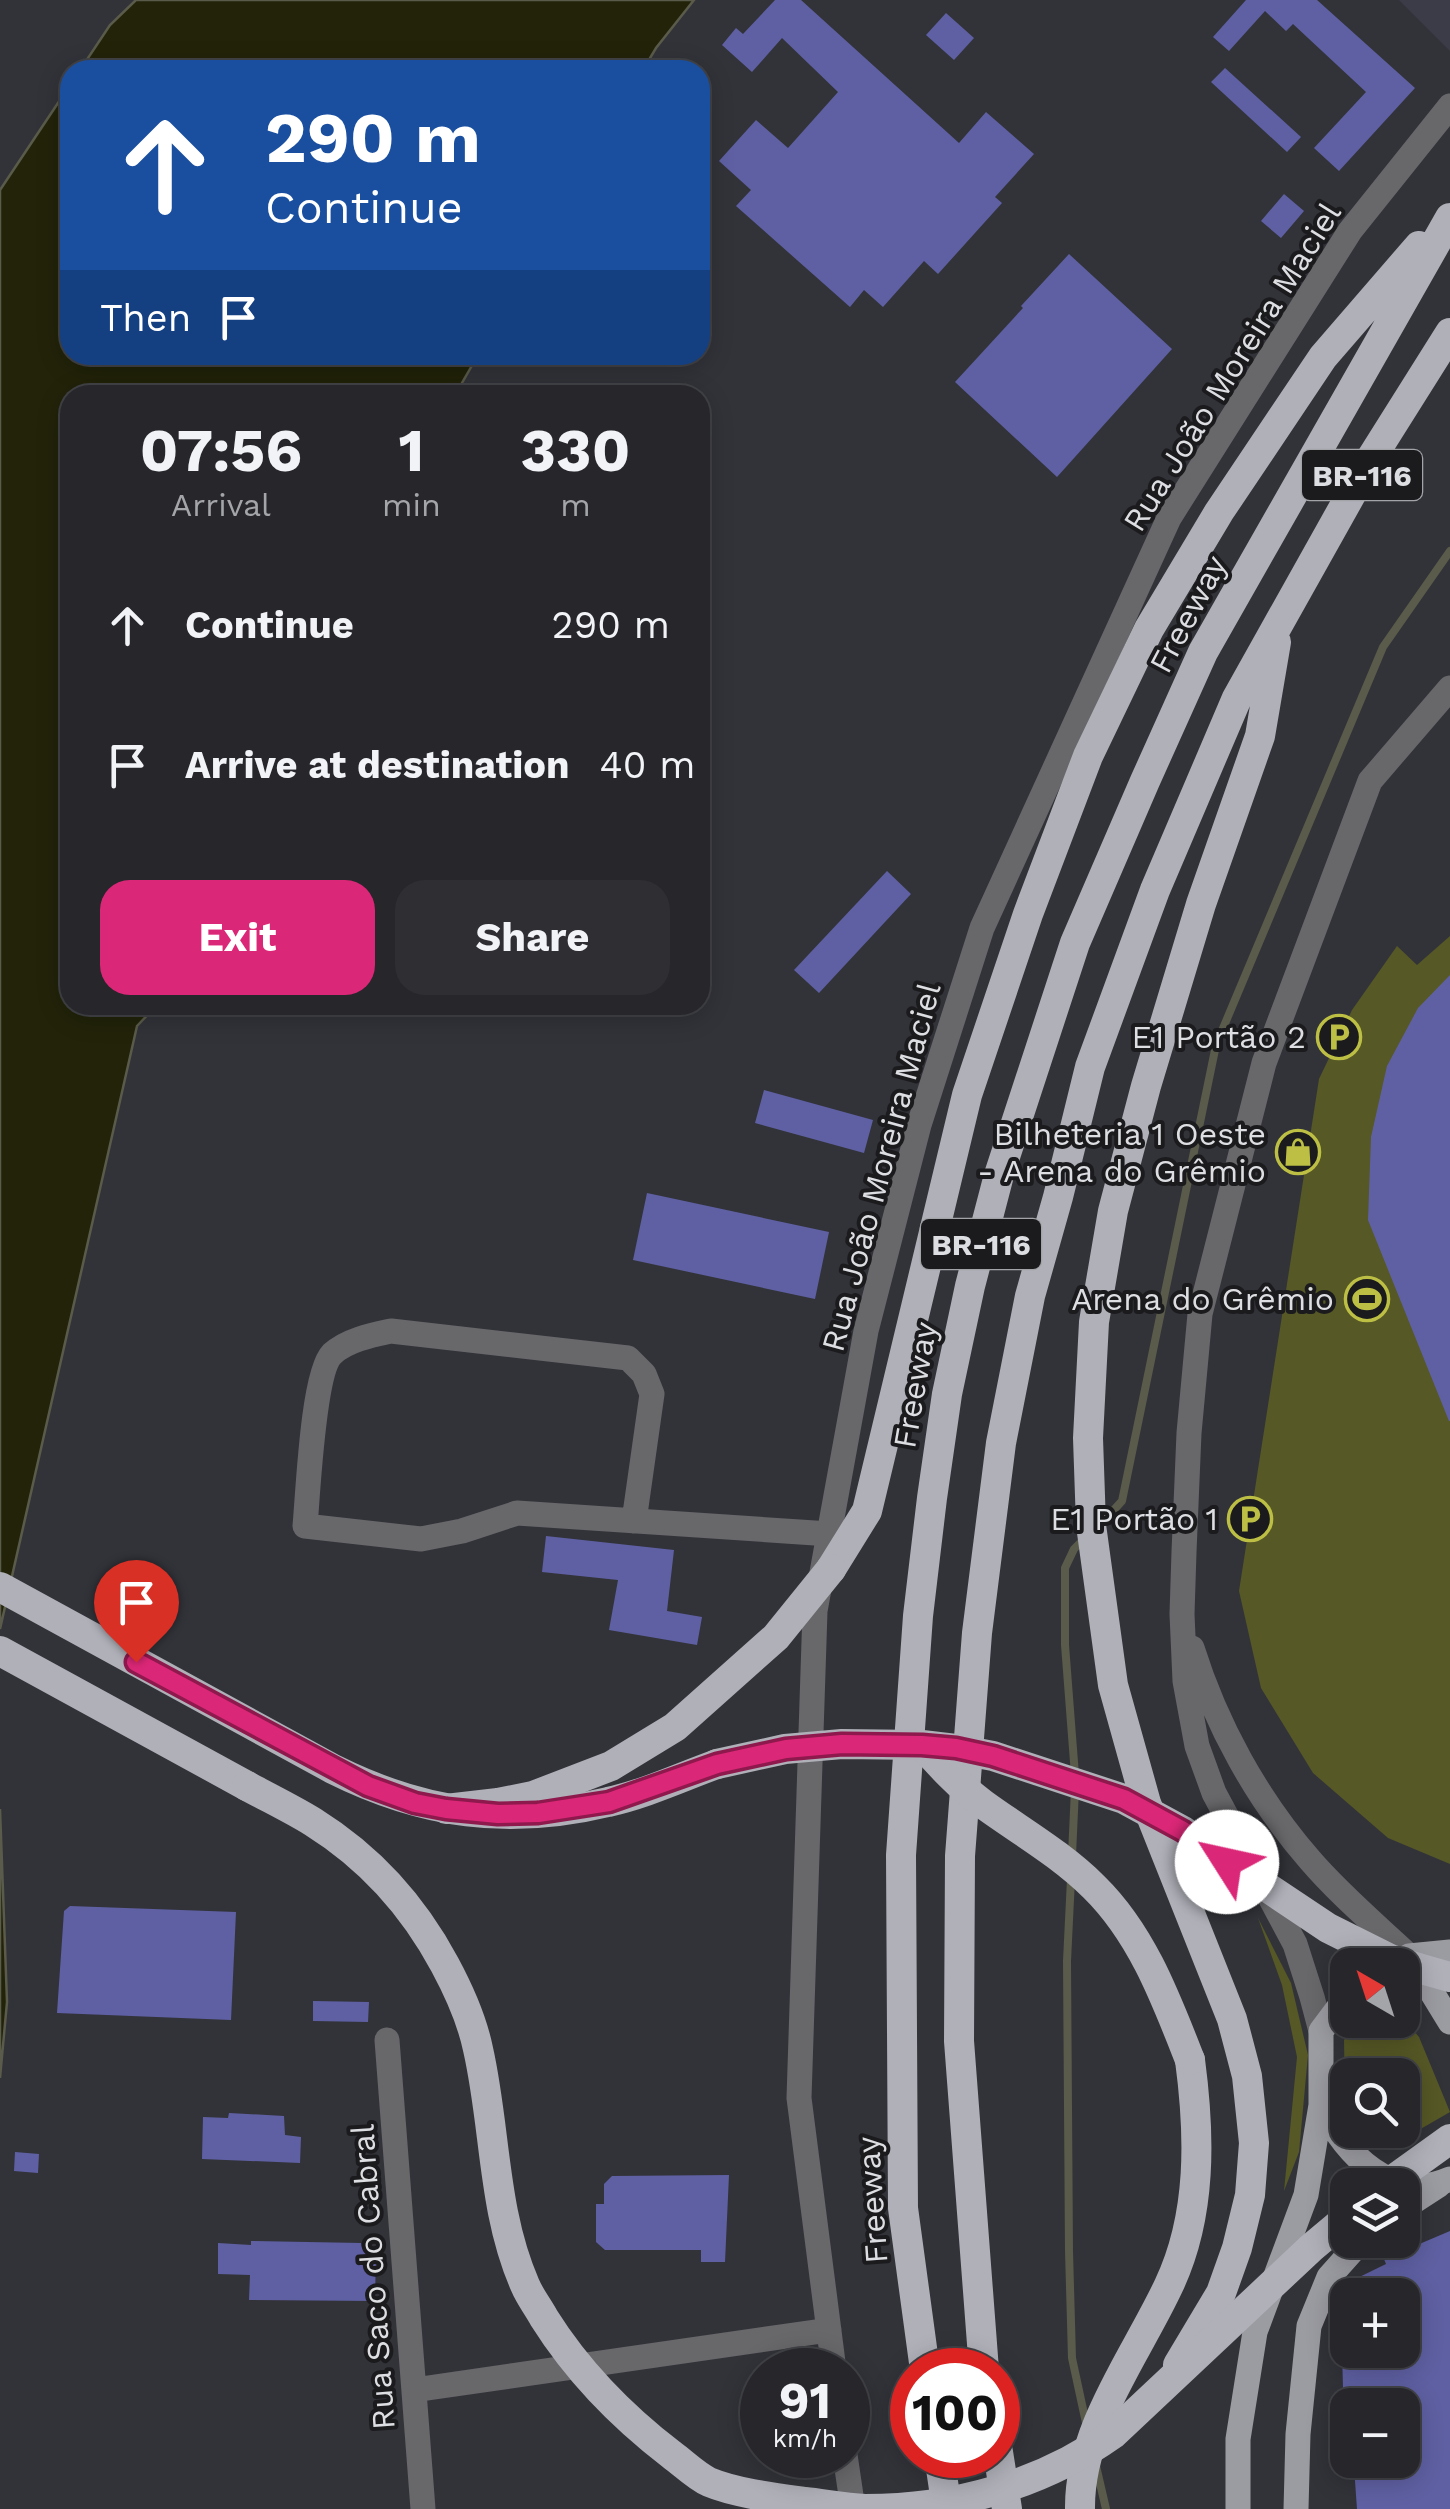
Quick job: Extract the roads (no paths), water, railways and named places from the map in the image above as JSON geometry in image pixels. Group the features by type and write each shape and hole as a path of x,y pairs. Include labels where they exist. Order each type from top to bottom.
{"highway":[{"path":"446,1809 533,1796 611,1766 675,1728 776,1637 832,1569 867,1511 967,1096 1028,914 1088,756 1148,628 1229,496 1324,358 1450,209"},
{"name":"Freeway","path":"922,2348 903,2208 901,1855 918,1616 932,1498 946,1394 970,1286 999,1175 1076,943 1145,780 1203,652 1450,218"},
{"name":"BR-116","path":"982,2348 958,2041 960,1856 977,1634 1000,1443 1030,1296 1090,1067 1155,890 1237,698 1372,457 1450,334"},
{"path":"1162,2388 1196,2339 1221,2292 1250,2196 1254,2143 1247,2076 1232,2019 1146,1803 1113,1685 1091,1525 1088,1438 1094,1322 1113,1211 1146,1086 1200,904 1260,736 1280,620"},
{"path":"0,1588 368,1786 415,1803 498,1814 538,1813 609,1802 717,1764 786,1749 842,1744 956,1748 993,1756 1124,1799 1183,1831 1328,1928 1390,1959 1450,1977"},
{"path":"0,1651 314,1823 366,1862 397,1894 446,1965 478,2046 506,2233 526,2288 564,2349 597,2389 636,2427 741,2509"},
{"path":"922,1745 982,1803 1039,1840 1094,1887 1130,1932 1162,1987 1190,2060 1197,2113 1197,2173 1188,2226 1172,2281 1086,2452 1080,2509"},
{"path":"1410,2168 1450,2139"},
{"path":"707,2482 770,2498 862,2508 908,2508 973,2499 1044,2475 1086,2454 1114,2434 1330,2232"},
{"path":"942,2478 947,2509"},
{"path":"1002,2478 1007,2509"}],"main road":[{"path":"1420,1958 1450,1952"},
{"path":"1420,1985 1450,2022"},
{"path":"1238,2509 1238,2439 1255,2332 1306,2195 1321,2105 1321,2032 1330,2020"},
{"path":"1321,2105 1334,2131 1384,2179 1413,2187 1449,2179"},
{"path":"1420,2197 1449,2179"},
{"path":"1296,2509 1298,2434 1309,2326 1329,2277 1346,2258"}],"street":[{"name":"Rua João Moreira Maciel","path":"831,2348 799,2098 814,1611 866,1331 919,1126 982,928 1170,518 1350,231 1450,106"},
{"path":"1321,2032 1295,1944 1214,1793 1197,1746 1185,1681 1182,1614 1189,1434 1200,1314 1264,1062 1370,781 1450,688"},
{"path":"634,1521 652,1394 644,1374 628,1358 391,1331 362,1337 331,1355 320,1381 305,1526 421,1539 517,1514 830,1534"},
{"path":"1182,1614 1215,1710 1268,1804 1308,1858 1389,1948"},
{"name":"Rua Saco do Cabral","path":"387,2040 423,2509"},
{"path":"414,2390 829,2330"},
{"path":"848,2478 853,2509"}],"waterway":[{"path":"1101,1524 1122,1501 1216,1045 1383,647 1450,551"},
{"path":"1075,1775 1065,1645 1065,1568 1083,1540"},
{"path":"1072,1855 1075,1789"},
{"path":"1071,1879 1067,1961 1069,2251 1072,2358 1086,2423"},
{"path":"1096,2466 1106,2509"}],"place":[{"name":"E1 Portão 2","path":"1339,1037"},
{"name":"Bilheteria 1 Oeste - Arena do Grêmio","path":"1298,1152"},
{"name":"Arena do Grêmio","path":"1367,1299"},
{"name":"E1 Portão 1","path":"1250,1519"}]}
